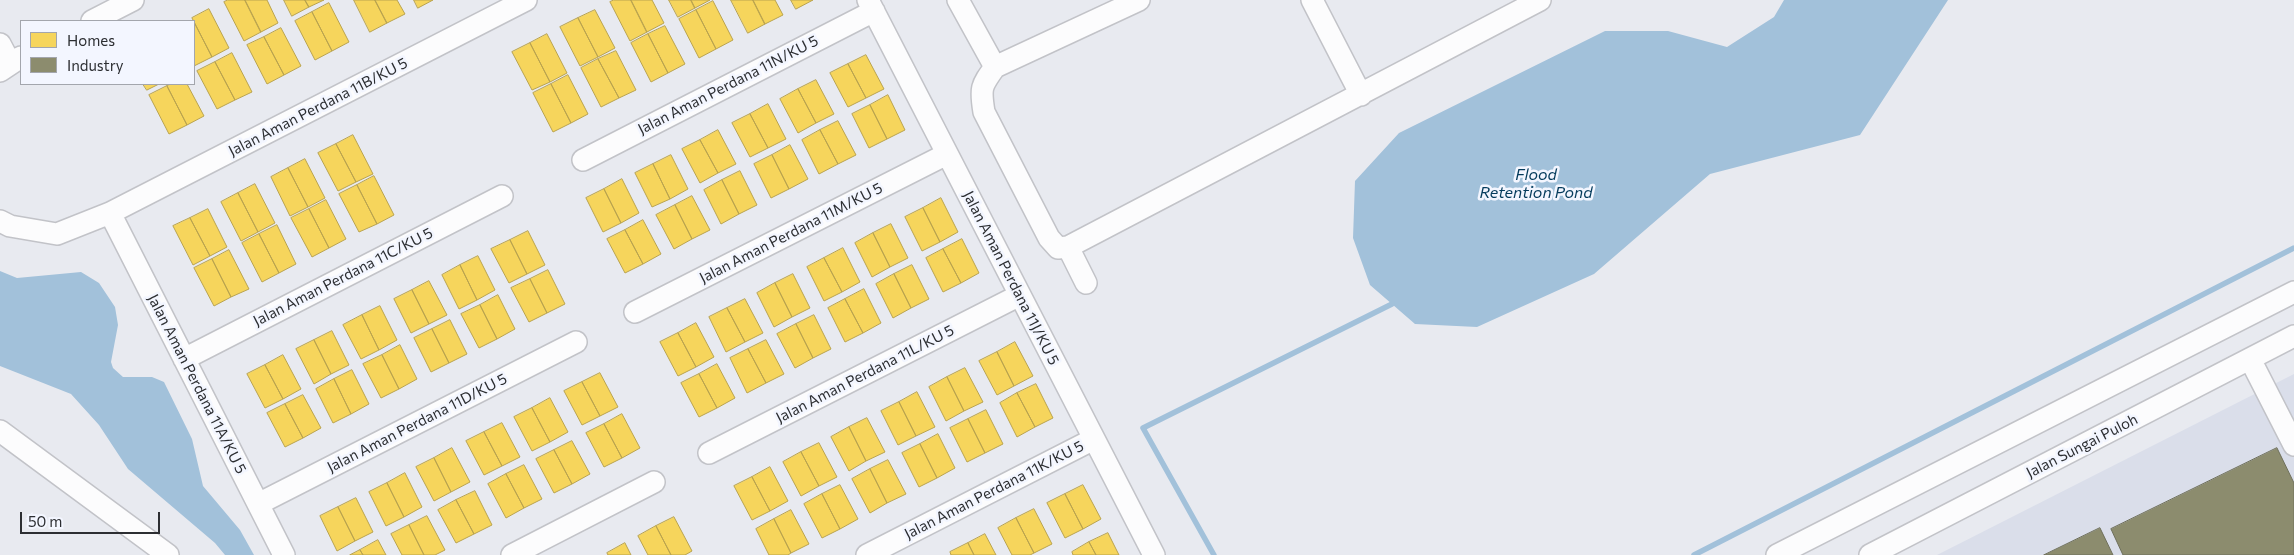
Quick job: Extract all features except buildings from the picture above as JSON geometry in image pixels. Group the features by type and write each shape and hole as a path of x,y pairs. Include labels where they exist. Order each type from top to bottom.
{"street":[{"path":"94,20 133,0"},
{"name":"Jalan Aman Perdana 11B/KU 5","path":"0,220 10,226 57,234 110,214 526,0"},
{"path":"958,0 995,67"},
{"path":"1139,0 995,67 980,92 984,112 1049,238 1058,248 1068,247 1540,0"},
{"path":"1312,0 1361,95"},
{"name":"Jalan Aman Perdana 11J/KU 5","path":"871,6 1154,555"},
{"name":"Jalan Aman Perdana 11N/KU 5","path":"583,160 871,6"},
{"path":"0,44 10,64"},
{"name":"Jalan Aman Perdana 11M/KU 5","path":"635,312 947,154"},
{"name":"Jalan Aman Perdana 11C/KU 5","path":"184,358 502,196"},
{"name":"Jalan Aman Perdana 11A/KU 5","path":"110,214 284,555"},
{"path":"1068,247 1086,283"},
{"path":"1777,555 2294,292"},
{"name":"Jalan Aman Perdana 11L/KU 5","path":"709,453 1020,295"},
{"name":"Jalan Sungai Puloh","path":"1870,555 2294,336"},
{"name":"Jalan Aman Perdana 11D/KU 5","path":"258,504 576,342"},
{"path":"2250,359 2294,445"},
{"path":"0,431 168,555"},
{"name":"Jalan Aman Perdana 11K/KU 5","path":"867,555 1094,439"},
{"path":"512,555 654,482"}],"shaded area":[{"path":"2294,374 2294,555 1937,555"}],"water":[{"name":"Flood Retention Pond","path":"1784,0 1948,0 1860,135 1710,174 1594,274 1477,327 1415,324 1370,285 1353,238 1355,181 1399,133 1605,31 1668,31 1727,47 1774,17"},
{"path":"0,271 17,278 81,272 99,283 115,307 118,325 111,362 113,368 123,377 152,377 164,382 192,439 203,486 240,530 254,555 225,555 215,543 128,469 99,425 71,394 0,366"}],"waterway":[{"path":"1694,555 2294,248"},
{"path":"1214,555 1143,428 1392,304"}]}
